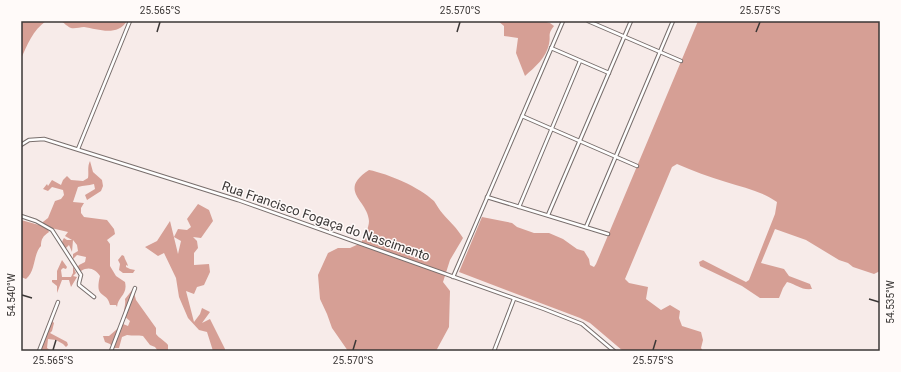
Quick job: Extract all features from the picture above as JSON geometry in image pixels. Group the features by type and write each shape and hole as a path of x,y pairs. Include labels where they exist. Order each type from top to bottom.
{"street":[{"path":"78,149 130,21"},
{"path":"453,277 563,21"},
{"path":"588,21 681,61"},
{"path":"548,215 631,21"},
{"path":"586,227 673,21"},
{"path":"551,48 608,73"},
{"path":"519,207 580,61"},
{"path":"522,116 637,166"},
{"name":"Rua Francisco Fogaça do Nascimento","path":"21,145 29,140 44,139 238,200 582,324 614,351"},
{"path":"487,197 608,234"},
{"path":"21,216 36,221 52,230 81,275 79,285 94,297"},
{"path":"111,351 135,288"},
{"path":"494,351 514,299"},
{"path":"39,351 58,302"}],"shaded area":[{"path":"21,21 46,21 34,33 21,59"},
{"path":"61,21 127,21 118,29 107,31 84,27 71,28"},
{"path":"498,21 543,21 554,26 550,33 548,49 540,62 525,76 516,53 518,38 504,36 504,26"},
{"path":"698,21 880,21 880,271 874,274 853,267 806,240 775,229 761,263 784,269 789,276 810,284 812,289 802,288 787,282 779,298 760,298 742,286 700,266 699,262 703,260 746,282 749,280 775,214 777,202 759,192 707,176 677,164 672,167 625,279 629,283 648,287 646,299 661,310 670,305 680,311 679,318 682,326 701,332 703,340 701,348 703,351 623,351 590,323 580,318 459,272 482,217 512,223 517,227 534,233 549,233 563,239 577,249 584,251 589,259 590,265 594,267"},
{"path":"90,161 93,172 102,180 103,186 101,191 87,200 85,195 95,189 94,184 78,187 73,202 84,203 81,208 81,213 84,217 107,220 114,229 115,234 107,240 110,244 110,266 116,276 125,282 126,286 117,307 116,305 110,305 108,300 100,292 100,276 96,272 92,269 84,269 81,271 76,270 79,265 85,262 86,257 77,255 73,259 73,254 78,251 77,245 73,240 72,252 69,245 65,249 64,248 62,242 64,238 67,240 72,240 65,236 68,232 47,227 49,232 42,240 29,276 26,279 21,277 21,220 39,225 48,218 55,201 61,199 64,195 63,190 52,187 48,191 43,189 47,184 48,186 52,180 61,185 67,176 71,180 83,181 88,178 88,167"},
{"path":"369,170 403,182 428,196 434,201 463,238 450,260 443,282 450,291 449,327 436,351 348,351 332,328 320,299 318,275 328,253 338,248 350,248 361,243 369,224 364,207 357,196 355,184 360,177"},
{"path":"198,204 209,210 213,221 201,238 193,237 197,241 198,248 194,253 194,265 209,264 210,272 204,285 197,287 194,294 186,291 194,322 200,314 202,308 210,312 202,323 210,319 225,351 213,351 207,332 199,330 188,318 179,297 176,278 164,253 158,256 145,247 157,241 170,221 178,254 181,241 174,237 178,229 187,230 191,227 187,219"},
{"path":"122,255 124,256 128,265 126,265 126,267 135,270 133,273 123,273 119,270 120,264 118,260"},
{"path":"62,260 67,267 66,269 63,268 61,270 62,277 71,277 73,273 73,266 76,273 73,276 77,277 71,287 69,280 62,280 57,293 57,286 52,282 52,280 57,280 57,271"},
{"path":"133,289 136,300 156,328 156,334 168,345 168,350 171,351 158,351 155,347 150,345 143,336 127,335 122,337 119,348 113,348 110,344 105,342 103,336 109,336 123,324 128,326 130,321 124,316 125,299"},
{"path":"52,321 54,323 50,333 67,342 68,345 66,347 56,340 48,339 47,348 52,351 40,351"}]}
